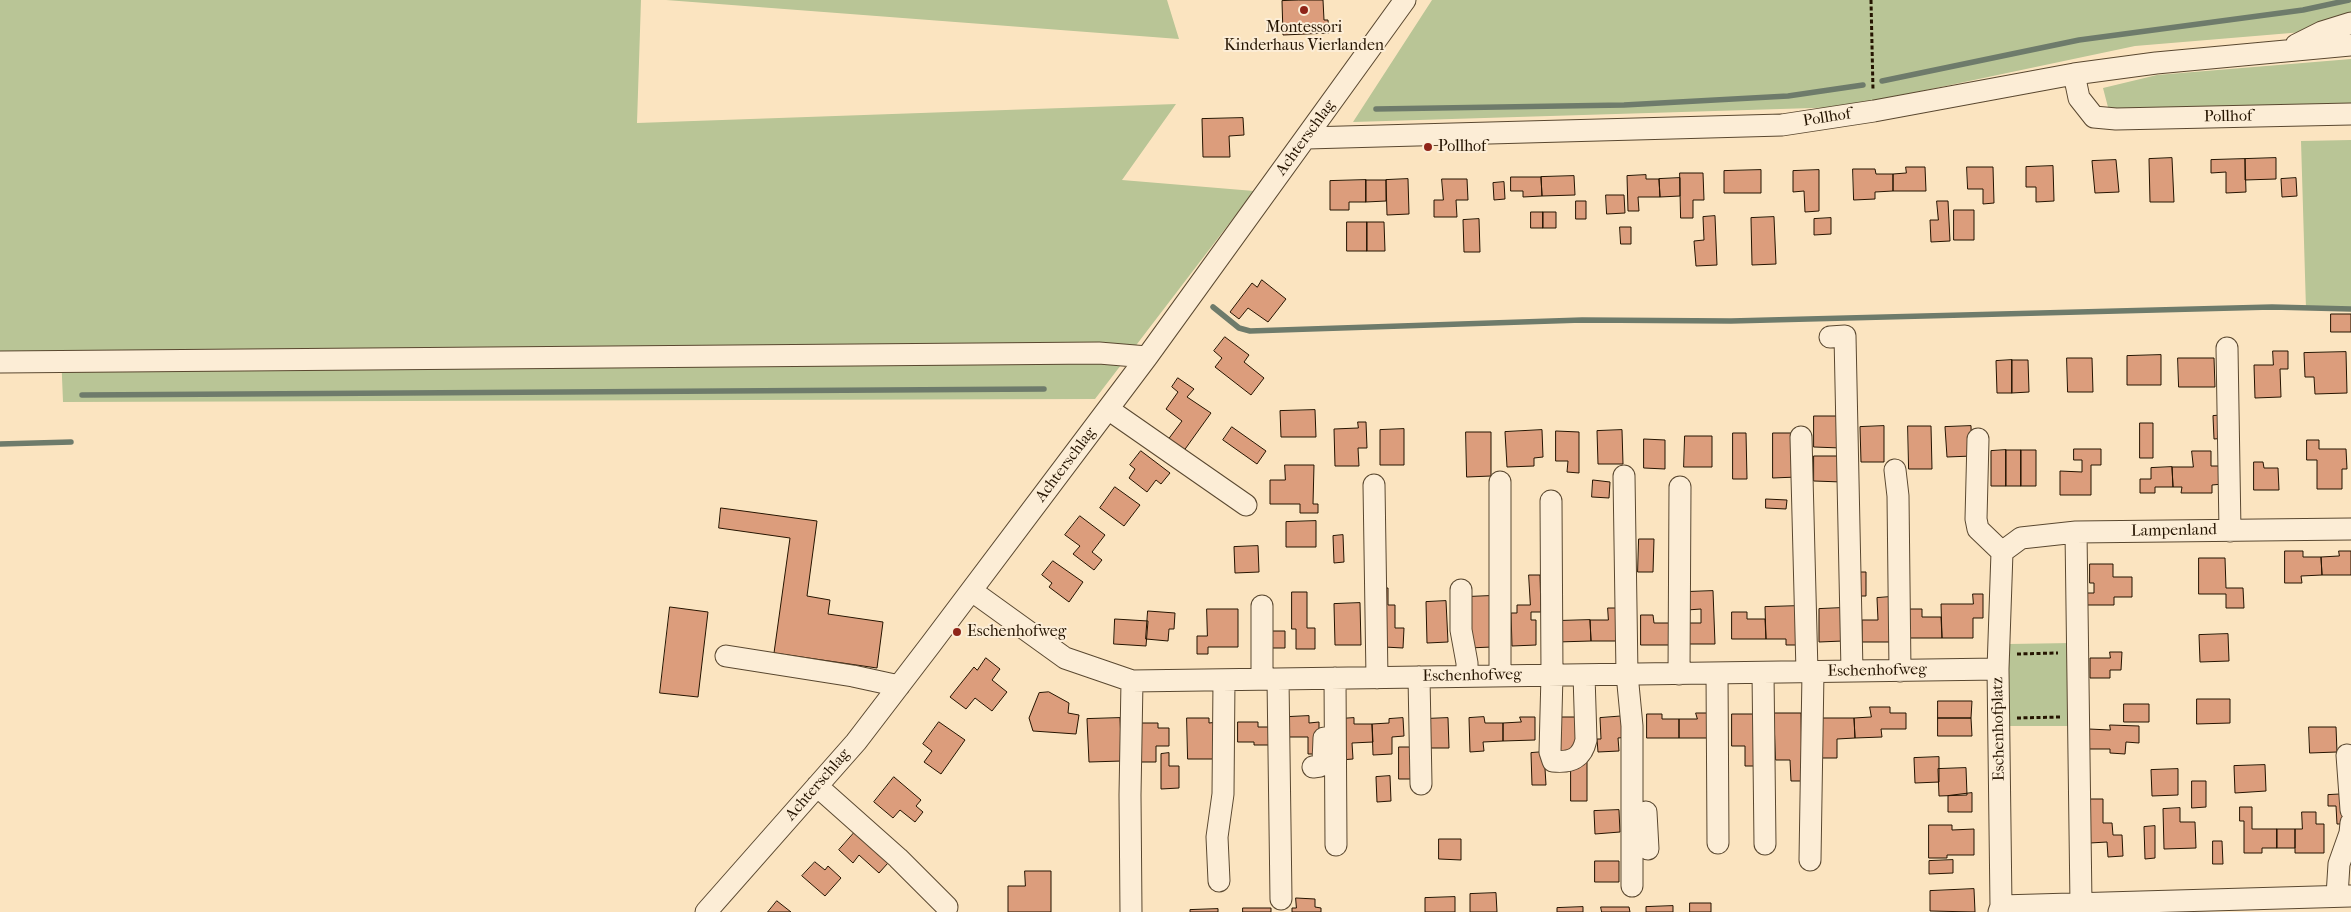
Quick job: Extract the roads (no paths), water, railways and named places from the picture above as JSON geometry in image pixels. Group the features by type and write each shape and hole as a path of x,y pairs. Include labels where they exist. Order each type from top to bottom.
{"street":[{"name":"Achterschlag","path":"706,912 856,742 972,591 1147,357 1307,138 1404,0"},
{"path":"2286,50 2322,32 2351,23"},
{"name":"Pollhof","path":"1307,138 1782,125 1874,111 2074,74 2286,50 2351,45"},
{"name":"Pollhof","path":"2074,74 2079,98 2094,117 2116,119 2351,114"},
{"path":"1830,337 1845,336 1852,671"},
{"path":"2227,348 2230,531"},
{"path":"0,362 1099,353 1147,357"},
{"path":"1108,409 1246,505"},
{"path":"1801,437 1810,672 1810,860"},
{"path":"1978,440 1976,519 1978,529 2002,552"},
{"path":"1895,470 1898,496 1900,671"},
{"path":"1624,476 1635,674 1648,849"},
{"path":"1500,482 1500,676"},
{"path":"1374,485 1377,678"},
{"path":"1679,674 1680,488"},
{"path":"1551,501 1552,675 1550,752 1553,761 1560,762 1576,758 1581,755 1584,749 1586,740 1584,675"},
{"name":"Lampenland","path":"2002,552 2021,538 2076,532 2351,529"},
{"path":"2076,532 2081,904"},
{"name":"Eschenhofplatz","path":"2000,909 1998,662 2002,552"},
{"path":"1461,590 1461,630 1467,663 1467,676"},
{"name":"Eschenhofweg","path":"972,591 1065,658 1132,681 1900,671 1998,662"},
{"path":"1262,606 1270,679 1281,899"},
{"path":"726,656 853,676 899,686"},
{"path":"1717,673 1718,843"},
{"path":"1763,673 1765,844"},
{"path":"1632,886 1632,726 1635,674"},
{"path":"1419,677 1421,784"},
{"path":"1313,767 1320,766 1323,762 1328,678"},
{"path":"1328,678 1336,846"},
{"path":"1220,880 1217,837 1223,794 1224,680"},
{"path":"1131,912 1130,795 1132,681"},
{"path":"2347,754 2351,810"},
{"path":"817,786 898,858 947,907"},
{"path":"2000,909 2081,904 2129,907 2215,906 2345,900 2339,864 2350,833 2351,823"}],"waterway":[{"path":"1882,81 2079,40 2303,10 2349,0"},
{"path":"1376,109 1624,105 1788,96 1863,85"},
{"path":"1213,307 1239,328 1250,331 1582,320 1731,321 2272,307 2351,309"},
{"path":"82,395 1044,389"},
{"path":"0,444 71,442"}],"place":[{"name":"Montessori Kinderhaus Vierlanden","path":"1304,10"},
{"name":"Pollhof","path":"1428,147"},
{"name":"Eschenhofweg","path":"957,632"}]}
